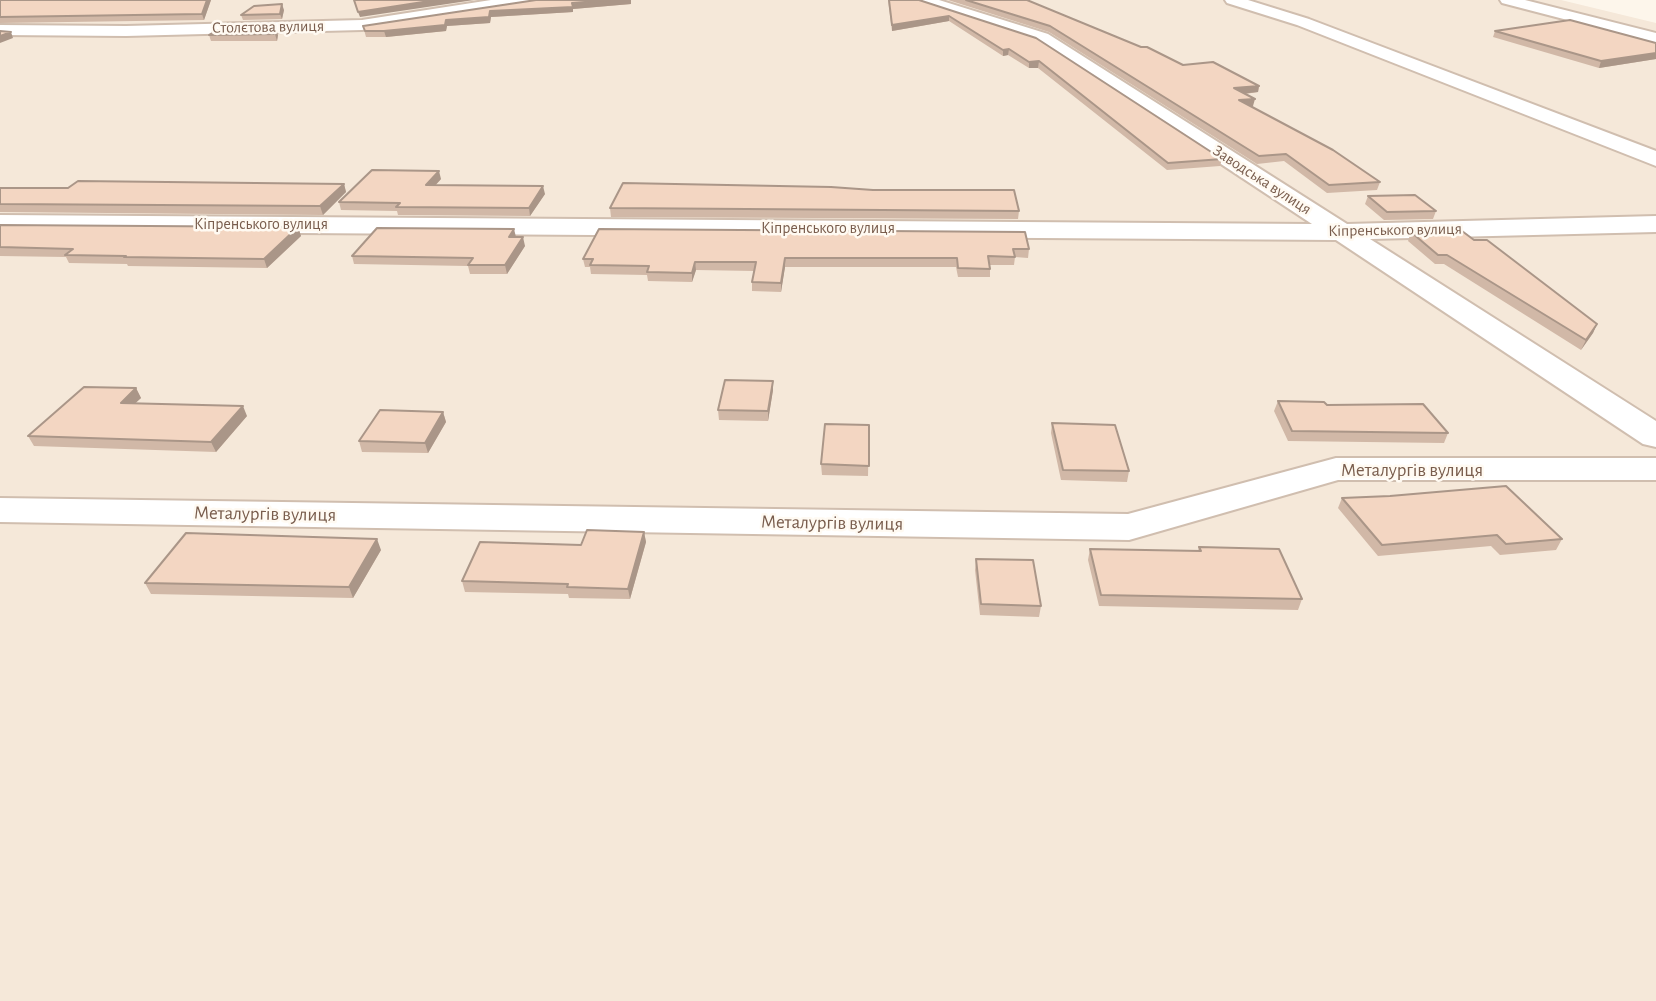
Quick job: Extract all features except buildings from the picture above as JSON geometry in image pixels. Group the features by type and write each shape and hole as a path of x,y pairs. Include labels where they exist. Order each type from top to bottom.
{"street":[{"name":"Столєтова вулиця","path":"0,30 126,31 362,25 468,7 535,0"},
{"name":"Заводська вулиця","path":"924,0 1042,37 1656,436"},
{"path":"1233,0 1329,32 1656,159"},
{"path":"1507,0 1656,38"},
{"name":"Кіпренського вулиця","path":"0,223 1341,232 1656,224"},
{"name":"Металургів вулиця","path":"0,510 1129,527 1336,469 1656,469"}],"shaded area":[{"path":"0,0 1561,0 1656,23 1656,1001 0,1001"}]}
